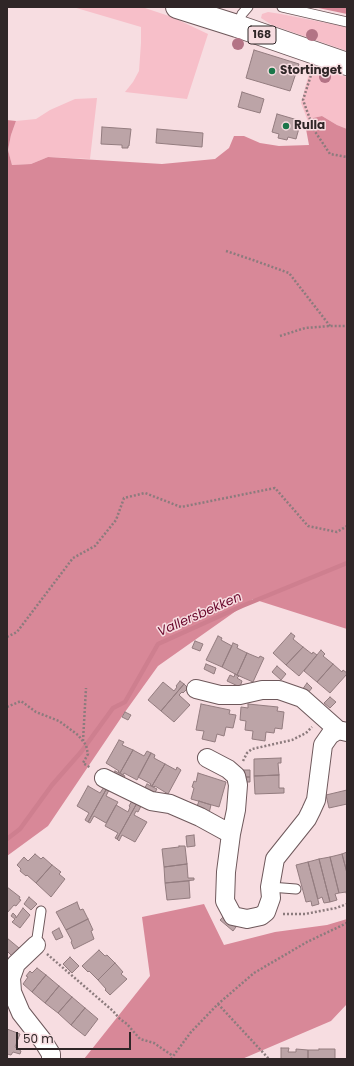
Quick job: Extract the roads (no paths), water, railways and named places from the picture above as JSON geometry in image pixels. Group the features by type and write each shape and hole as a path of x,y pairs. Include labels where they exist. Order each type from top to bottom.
{"main road":[{"name":"168","path":"177,7 347,64"}],"street":[{"path":"196,689 220,695 240,695 262,690 279,690 302,698 343,731"},
{"path":"207,758 228,769 236,776 238,798 226,872 226,901 234,916 247,919 261,916 266,912 271,898 270,887 275,859 307,819 316,800 323,745 330,735 343,731"},
{"path":"99,775 151,801 170,804 200,817 231,834"},
{"path":"36,945 16,964 11,978 12,992 21,1013 44,1040 51,1054 51,1059"}],"lane":[{"path":"237,26 242,14 248,7"},
{"path":"282,7 347,22"},
{"path":"270,887 296,889"},
{"path":"36,945 41,911"}],"waterway":[{"name":"Vallersbekken","path":"7,839 20,829 52,785 81,752 113,708 125,702 158,644 242,606 347,563"}],"place":[{"name":"Stortinget","path":"272,71"},
{"name":"Rulla","path":"286,126"}]}
